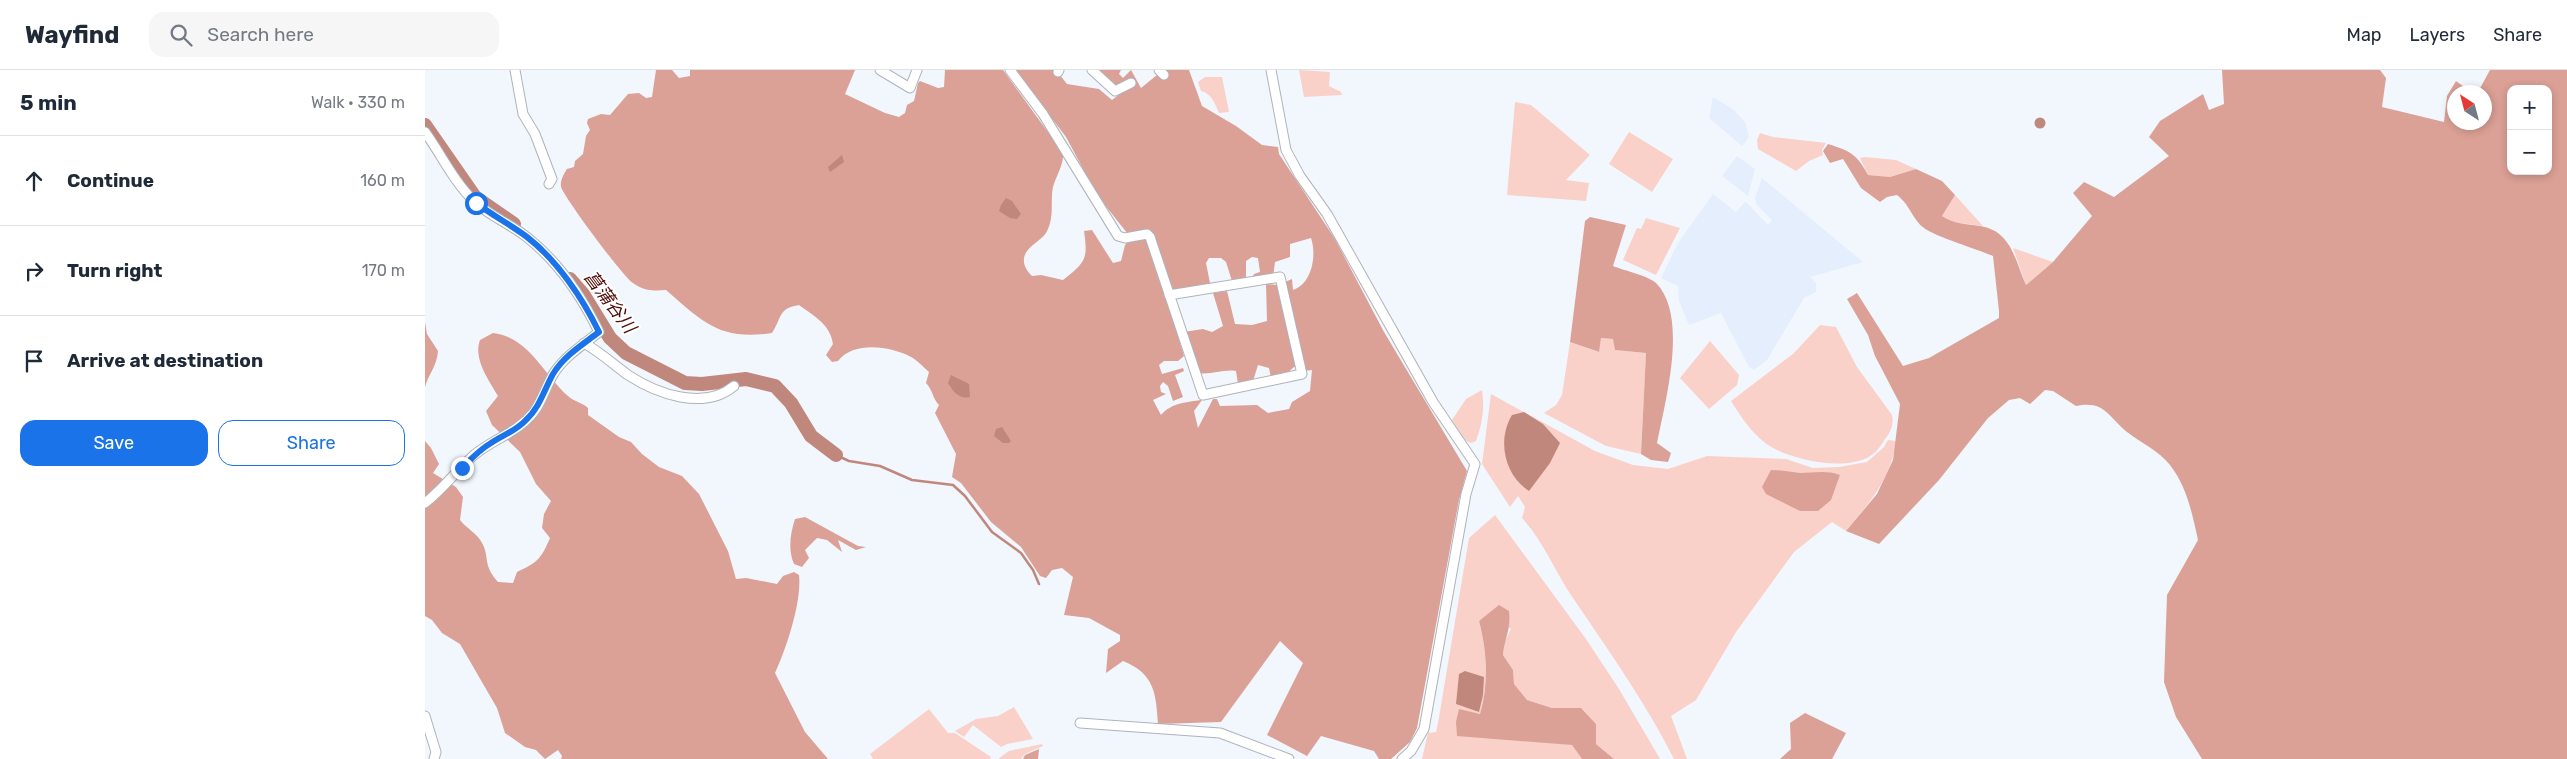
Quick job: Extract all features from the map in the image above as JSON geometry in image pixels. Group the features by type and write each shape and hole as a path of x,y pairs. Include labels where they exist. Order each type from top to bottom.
{"street":[{"path":"515,70 523,114 535,134 552,179 549,184"},
{"path":"881,70 910,88 917,70"},
{"path":"1010,70 1043,114 1118,236 1125,238 1147,234 1149,237 1203,395 1302,374 1281,277 1169,295"},
{"path":"1092,70 1115,91 1119,91 1131,83"},
{"path":"1271,70 1286,150 1300,176 1327,214 1433,402 1475,464 1466,494 1424,729 1411,751 1402,759"},
{"path":"425,132 467,194 476,203 529,238 574,288 586,306 599,332 561,362 544,390 541,402 518,428 491,442 473,456 452,479 425,503"},
{"path":"584,343 629,376 670,394 693,399 709,398 725,394 734,386"},
{"path":"425,716 436,752 434,759"},
{"path":"1080,723 1220,733 1289,759"}],"shaded area":[{"path":"656,70 672,70 679,78 690,76 690,70 855,70 845,94 885,113 899,117 905,113 907,105 914,101 920,81 938,88 944,87 945,70 1003,70 1063,153 1061,166 1053,187 1049,227 1044,236 1027,251 1024,264 1032,276 1041,275 1063,280 1077,269 1084,259 1086,248 1084,231 1092,230 1113,263 1121,261 1125,245 1131,238 1097,195 1066,137 1015,70 1056,70 1067,84 1099,89 1112,100 1133,84 1116,89 1097,70 1121,70 1119,74 1123,78 1131,70 1141,88 1163,70 1189,70 1202,106 1236,126 1262,145 1278,147 1279,154 1335,239 1384,332 1467,471 1459,500 1417,728 1410,742 1391,759 1379,759 1374,751 1321,736 1307,756 1267,735 1303,663 1280,641 1221,722 1158,724 1152,686 1142,672 1123,661 1106,673 1108,649 1120,641 1120,635 1089,618 1064,615 1073,577 1062,568 1052,570 1046,578 1040,576 1021,547 991,522 961,483 952,477 956,454 935,413 939,405 926,383 929,372 918,362 893,350 873,347 853,350 838,361 832,362 826,355 833,344 829,331 816,317 799,305 792,306 784,311 772,333 739,334 725,331 702,320 666,290 641,288 627,278 582,220 561,187 561,182 567,169 574,167 575,161 583,154 586,136 590,130 587,123 588,119 601,114 610,115 628,94 639,93 646,98 652,97","holes":["1311,238 1313,260 1309,275 1299,287 1293,290 1292,279 1278,285 1266,284 1267,321 1252,325 1235,324 1227,291 1213,293 1223,326 1212,332 1203,329 1184,332 1198,373 1236,371 1238,384 1253,381 1258,365 1269,368 1271,378 1286,374 1294,367 1304,371 1312,370 1310,391 1292,402 1289,409 1268,413 1257,405 1220,406 1217,399 1213,399 1198,428 1194,411 1202,400 1185,402 1174,406 1161,415 1153,400 1166,394 1161,392 1160,386 1163,382 1168,386 1173,401 1183,397 1175,375 1184,371 1183,368 1162,374 1159,365 1164,361 1178,361 1184,356 1164,292 1224,282 1210,283 1206,263 1209,258 1221,258 1226,262 1232,281 1246,280 1246,261 1252,257 1258,258 1260,272 1254,274 1251,280 1273,277 1275,262 1290,257 1290,244"]},
{"path":"1299,70 1330,72 1329,86 1341,92 1342,95 1304,97"},
{"path":"2222,70 2380,70 2386,78 2382,107 2444,122 2447,96 2447,130 2492,130 2492,85 2482,85 2490,70 2567,70 2567,759 2202,759 2176,717 2164,682 2167,595 2198,540 2185,491 2176,473 2166,460 2127,432 2105,411 2093,405 2076,406 2053,391 2045,390 2030,404 2020,398 2009,400 1988,418 1939,480 1879,544 1846,531 1877,494 1893,460 1900,404 1875,356 1868,335 1847,299 1857,293 1903,366 1929,358 1999,318 1999,311 1993,256 1930,232 1917,221 1897,195 1887,197 1880,202 1861,188 1843,159 1830,163 1823,151 1828,144 1852,154 1860,162 1868,175 1890,177 1916,169 1942,181 1955,195 1942,216 1956,222 1991,229 1999,234 2011,248 2026,285 2053,262 2092,216 2073,193 2084,182 2114,197 2169,156 2149,137 2160,121 2203,94 2209,110 2224,104"},
{"path":"1205,77 1222,77 1229,112 1219,113 1210,96 1201,91 1198,82"},
{"path":"2456,81 2461,85 2454,85"},
{"path":"1713,97 1734,110 1745,122 1749,137 1742,146 1709,118"},
{"path":"1515,102 1531,105 1590,155 1566,180 1589,183 1586,201 1507,195"},
{"path":"2040,117 2046,123 2040,129 2034,123"},
{"path":"1629,132 1673,159 1652,192 1609,164"},
{"path":"1760,133 1773,137 1826,143 1822,150 1823,155 1809,161 1796,171 1758,149 1757,140"},
{"path":"842,155 844,162 830,172 828,167"},
{"path":"1737,156 1755,169 1748,196 1722,176"},
{"path":"1860,158 1896,160 1916,169 1890,177 1868,175"},
{"path":"1762,178 1863,262 1810,277 1816,283 1816,292 1804,298 1767,360 1754,370 1749,367 1721,313 1689,325 1679,301 1678,286 1661,278 1678,243 1713,194 1736,212 1745,202 1747,203 1768,225 1772,220 1756,204 1755,198"},
{"path":"1955,195 1983,226 1951,222 1942,216"},
{"path":"1006,198 1012,201 1021,214 1017,219 1010,218 999,211"},
{"path":"1590,217 1626,225 1613,266 1652,280 1666,298 1671,316 1673,337 1672,360 1657,443 1671,453 1668,462 1651,460 1641,454 1646,353 1615,350 1613,339 1601,338 1599,352 1570,342 1585,221"},
{"path":"1646,218 1680,228 1656,275 1623,260 1637,228 1641,229"},
{"path":"2013,248 2053,262 2026,285"},
{"path":"425,322 427,334 438,351 436,361 425,387"},
{"path":"1820,325 1836,327 1857,367 1893,418 1889,434 1877,451 1864,459 1852,463 1839,464 1812,461 1787,454 1769,446 1745,422 1731,401 1794,353"},
{"path":"493,333 506,336 526,349 568,396 588,408 588,415 619,437 631,442 642,454 659,467 682,476 699,494 728,551 736,579 746,578 777,584 783,576 794,572 799,575 796,612 775,673 805,732 828,759 561,759 562,756 558,750 545,759 536,750 525,747 505,733 497,708 460,644 442,633 432,620 425,616 425,441 439,464 433,473 456,487 463,497 460,520 480,540 490,570 498,582 513,583 517,572 534,563 541,556 550,538 542,528 544,514 551,501 536,484 520,452 492,425 486,411 498,396 480,362 478,347 480,340"},
{"path":"1601,338 1614,339 1615,350 1646,353 1641,454 1606,446 1544,413 1556,405 1562,395 1570,342 1598,352"},
{"path":"1710,341 1739,375 1737,385 1709,409 1680,378"},
{"path":"951,375 969,384 970,397 966,398 954,392 948,383"},
{"path":"1482,390 1483,410 1481,423 1476,441 1471,443 1465,440 1452,420 1466,399"},
{"path":"1491,394 1595,451 1633,465 1668,469 1707,456 1786,459 1813,468 1839,467 1867,462 1884,447 1888,440 1896,441 1884,479 1855,521 1846,531 1832,522 1794,552 1736,632 1696,700 1671,716 1687,759 1674,759 1639,697 1567,588 1537,537 1522,518 1525,507 1518,496 1510,507 1482,464","holes":["1789,470 1797,473 1840,475 1835,488"]},
{"path":"1524,412 1543,424 1560,443 1550,463 1529,491 1520,484 1509,467 1504,446 1507,425 1512,415"},
{"path":"1002,427 1011,441 1009,443 1003,443 994,436 996,429"},
{"path":"1771,470 1800,473 1825,472 1840,475 1831,500 1818,511 1800,511 1766,494 1762,487"},
{"path":"1495,515 1586,639 1619,689 1660,759 1614,759 1596,744 1596,724 1581,708 1552,708 1527,700 1514,684 1513,670 1503,655 1505,641 1511,629 1491,613 1479,621 1484,644 1486,668 1485,691 1480,714 1459,710 1530,740 1572,745 1582,759 1422,759 1428,733 1436,732 1438,723 1469,538"},
{"path":"805,517 858,546 866,547 856,550 838,540 842,552 827,540 817,538 805,550 809,558 802,567 794,564 790,548 792,530 795,519"},
{"path":"1499,605 1509,611 1509,629 1503,655 1513,670 1514,684 1527,700 1552,708 1581,708 1596,724 1596,744 1614,759 1582,759 1572,745 1457,736 1456,722 1459,709 1480,714 1485,691 1486,668 1484,644 1479,621"},
{"path":"1465,671 1484,677 1483,695 1479,712 1456,704 1459,674"},
{"path":"1014,707 1033,739 1001,747 973,725 964,737 955,731 976,719 998,716"},
{"path":"929,709 948,733 955,733 991,757 990,759 873,759 870,754"},
{"path":"1805,713 1846,733 1832,759 1780,759 1791,749 1790,723"},
{"path":"1042,744 1043,746 1025,754 1021,759 998,759 1009,751"},
{"path":"1039,749 1038,759 1023,759 1025,755"}],"waterway":[{"name":"菖蒲谷川","path":"425,125 475,197 514,224"},
{"name":"菖蒲谷川","path":"570,279 583,294 610,338 626,353 685,383 702,384 746,379 775,386 791,403 811,436 836,455"},
{"name":"菖蒲谷川","path":"836,455 849,461 880,466 912,480 953,485 965,496 992,532 1021,553 1033,570 1039,584"}],"route":[{"path":"462,468 473,456 491,442 518,428 541,402 544,390 561,362 599,332 586,306 574,288 529,238 476,203"}]}
